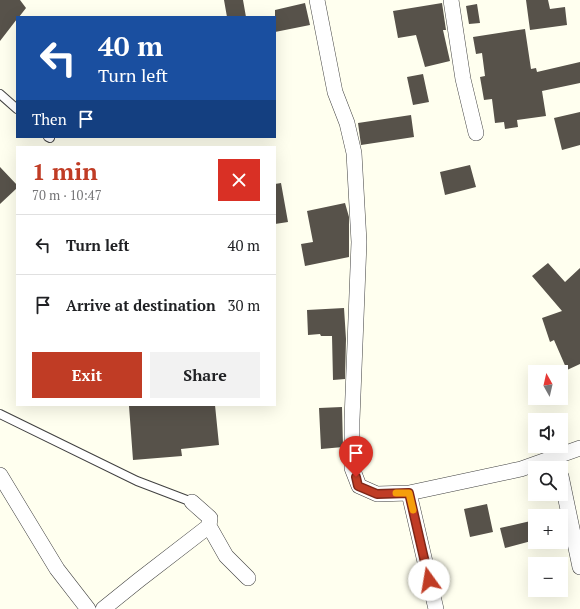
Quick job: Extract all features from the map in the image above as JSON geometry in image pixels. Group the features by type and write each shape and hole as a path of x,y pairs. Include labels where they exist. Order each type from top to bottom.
{"street":[{"path":"317,0 335,92 347,123 354,153 359,242 352,420 352,468 358,486 377,494 409,493 528,468"},
{"path":"451,0 464,80 476,134"},
{"path":"560,461 580,448"},
{"path":"0,475 57,569 88,609"},
{"path":"409,493 436,609"},
{"path":"566,501 580,568"},
{"path":"192,502 210,518 209,526 226,556 248,578"},
{"path":"103,609 209,526"}],"lane":[{"path":"0,94 16,108"},
{"path":"0,414 137,481 192,502"}],"building":[{"path":"0,0 20,0 26,8 20,16 16,16 16,20 0,41"},
{"path":"224,0 243,0 246,16 227,16"},
{"path":"526,0 548,0 550,9 565,7 567,25 530,30"},
{"path":"305,3 310,25 276,32 275,10"},
{"path":"442,3 446,30 443,30 450,61 425,67 416,35 398,38 393,11"},
{"path":"477,4 480,23 469,24 466,6"},
{"path":"525,29 531,69 536,68 537,72 580,62 580,83 542,91 546,116 517,120 518,127 505,129 504,122 495,123 492,99 484,100 480,77 485,76 482,53 476,54 473,37"},
{"path":"423,74 429,102 413,105 407,77"},
{"path":"580,112 580,145 562,150 554,118"},
{"path":"411,115 414,137 361,145 358,123"},
{"path":"470,165 476,187 445,195 440,172"},
{"path":"0,167 16,184 16,189 0,204"},
{"path":"281,183 288,222 276,224 276,184"},
{"path":"345,203 349,217 349,257 305,266 301,244 313,242 307,211"},
{"path":"548,263 565,282 580,268 580,364 568,370 568,365 565,365 554,340 550,342 542,318 562,311 532,276"},
{"path":"344,308 346,339 345,379 333,380 332,336 321,336 320,334 308,335 307,310"},
{"path":"129,406 215,406 219,445 181,449 182,456 133,460"},
{"path":"342,407 343,447 321,449 319,408"},
{"path":"487,504 493,532 470,537 464,509"},
{"path":"528,522 528,542 505,548 500,528"}],"slow traffic":[{"path":"396,493 409,493 413,510"}],"route":[{"path":"356,477 358,486 377,494 409,493 429,580"}]}
